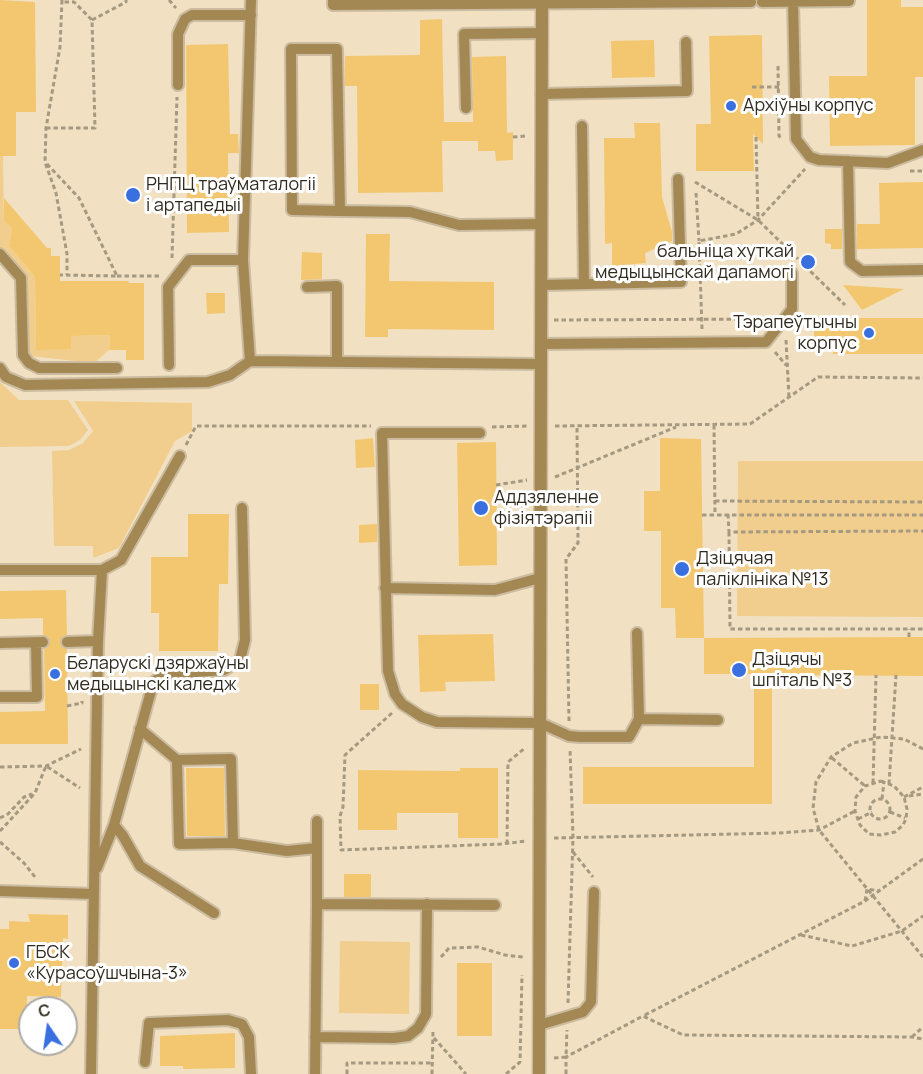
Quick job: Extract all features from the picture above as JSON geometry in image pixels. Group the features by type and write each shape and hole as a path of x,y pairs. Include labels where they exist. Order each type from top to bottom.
{"street":[{"path":"539,1074 542,2"}],"lane":[{"path":"250,361 243,260 251,0"},
{"path":"333,0 333,5 592,1 849,1"},
{"path":"793,1 796,139 810,157 819,160 888,163 923,150"},
{"path":"178,85 178,34 185,19 192,15 251,15"},
{"path":"466,108 464,34 542,33"},
{"path":"541,94 687,91 686,42"},
{"path":"340,211 337,49 291,49 292,210 340,211 410,212 459,225 541,224"},
{"path":"582,126 584,284"},
{"path":"848,161 850,262 862,271 922,270"},
{"path":"541,285 681,282 678,179"},
{"path":"0,254 21,278 23,355 29,363 39,368 117,368"},
{"path":"169,364 168,287 189,260 243,260"},
{"path":"541,344 766,342 792,309 792,273"},
{"path":"307,287 337,286 337,362"},
{"path":"0,368 6,377 25,385 208,382 230,375 250,361 541,364"},
{"path":"480,433 382,433 388,670 395,694 402,704 422,717 437,722 540,730 569,736 629,737 639,719 637,633"},
{"path":"0,570 102,570 121,560 180,456"},
{"path":"94,874 114,825 156,680 168,674 224,670 240,660 245,640 242,508"},
{"path":"91,1074 98,641 102,570"},
{"path":"386,588 495,590 540,578"},
{"path":"67,642 98,641"},
{"path":"0,643 40,643 37,697 0,697"},
{"path":"639,719 718,720"},
{"path":"140,729 177,760 231,759 233,843"},
{"path":"177,760 179,844 233,843 287,851 317,848"},
{"path":"315,1074 317,821"},
{"path":"114,825 140,866 214,913"},
{"path":"539,1025 583,1012 591,1002 596,888"},
{"path":"0,891 94,894"},
{"path":"317,904 495,904"},
{"path":"315,1037 394,1038 408,1036 418,1028 426,1014 427,904"},
{"path":"146,1062 149,1023 228,1020 242,1024 249,1037 251,1074"}],"path":[{"path":"92,20 126,0"},
{"path":"46,128 95,129 92,20 74,2 62,1 60,47 46,128 45,162 56,193 67,254 67,275"},
{"path":"171,268 178,85"},
{"path":"752,87 778,87"},
{"path":"513,136 528,136"},
{"path":"756,137 758,220"},
{"path":"45,162 79,198 117,276"},
{"path":"695,182 758,220"},
{"path":"696,193 703,343"},
{"path":"699,241 736,234 758,220"},
{"path":"60,275 164,276"},
{"path":"541,320 785,319 789,398"},
{"path":"490,427 750,424 818,377 923,378"},
{"path":"714,424 715,514"},
{"path":"180,456 196,426 374,426"},
{"path":"566,1074 573,837 566,559 578,543 577,426"},
{"path":"496,485 553,477 679,426"},
{"path":"715,501 923,502"},
{"path":"702,514 923,515"},
{"path":"728,514 730,630 923,629"},
{"path":"729,532 923,531"},
{"path":"909,629 909,637"},
{"path":"873,783 876,675"},
{"path":"889,784 896,675"},
{"path":"68,706 82,703 82,693"},
{"path":"402,704 345,755 343,807 340,816 341,850 507,844 573,837 779,833 819,830 855,811"},
{"path":"507,844 508,762 540,730"},
{"path":"923,749 904,739 893,738 874,738 853,743 831,757 816,782 813,808 819,830 923,957"},
{"path":"0,767 46,766 82,749"},
{"path":"831,757 865,786"},
{"path":"46,766 80,788"},
{"path":"0,831 35,793 46,766"},
{"path":"882,799 884,782"},
{"path":"884,782 894,786 904,797 907,809 906,819 895,832 881,835 869,834 855,811 856,796 865,786 884,782"},
{"path":"904,797 923,787"},
{"path":"0,818 8,814 24,797 35,793"},
{"path":"904,797 923,794"},
{"path":"882,799 888,805 890,812 886,818 878,819 873,816 871,808 873,801 882,799"},
{"path":"858,819 872,812"},
{"path":"890,812 906,819"},
{"path":"0,842 24,863 48,892"},
{"path":"572,850 596,888"},
{"path":"506,1074 520,1062 566,1057 865,901 923,859"},
{"path":"867,889 881,891"},
{"path":"865,901 867,889"},
{"path":"799,935 852,945 902,931 923,916"},
{"path":"435,964 448,948 478,947 505,955 523,957 520,1062"},
{"path":"643,1016 683,1035 912,1037 923,1039"},
{"path":"432,1074 433,1027"},
{"path":"912,1037 923,1027"},
{"path":"433,1037 466,1074"},
{"path":"347,1074 347,1063 432,1063"}],"shaded area":[{"path":"0,156 3,156 4,221 12,228 9,246 35,277 36,349 71,349 71,336 110,335 109,350 94,363 29,356 27,278 0,247"},
{"path":"0,382 19,400 68,400 88,430 80,440 69,446 0,447"},
{"path":"74,401 192,403 192,431 175,441 119,548 93,558 93,546 54,546 52,451 69,450 83,443 93,431"},
{"path":"738,461 923,461 923,617 737,616"},
{"path":"340,941 410,942 409,1014 339,1013"}],"building":[{"path":"0,0 35,2 36,112 16,112 16,156 0,156"},
{"path":"867,0 901,0 901,7 923,7 923,77 915,77 915,145 830,146 829,76 867,76"},
{"path":"442,19 444,122 473,122 472,57 506,56 507,133 513,132 513,160 496,161 495,151 478,151 478,141 442,141 443,192 358,193 357,86 345,86 345,56 420,55 420,20"},
{"name":"Архіўны корпус","path":"762,35 763,144 753,134 754,171 696,171 696,124 711,124 709,36"},
{"path":"654,40 655,77 612,78 611,41"},
{"path":"228,44 230,134 238,134 239,153 228,153 229,232 187,233 186,45"},
{"path":"634,123 660,123 662,197 672,232 672,241 645,253 646,263 612,266 612,243 605,244 604,138 635,138"},
{"path":"923,182 923,248 857,249 857,224 880,224 879,183"},
{"path":"4,198 47,248 51,248 51,256 60,256 60,281 144,283 144,360 126,360 126,350 109,350 110,335 71,336 71,349 36,350 35,277 9,246 12,228 4,221"},
{"path":"825,229 842,229 842,249 831,249 831,244 825,243"},
{"path":"366,234 390,234 389,281 494,282 494,330 388,329 388,337 365,337"},
{"path":"302,252 322,253 322,279 301,280"},
{"path":"843,285 904,289 862,310"},
{"path":"206,293 225,293 225,313 207,314"},
{"name":"Тэрапеўтычны корпус","path":"833,318 923,318 923,354 833,354 833,342 814,342 814,325 833,325"},
{"path":"373,438 375,467 356,468 355,440"},
{"name":"Дзіцячая паліклініка №13","path":"660,438 701,439 704,638 676,638 675,608 661,608 661,531 644,531 644,491 660,491"},
{"path":"496,442 497,565 459,566 457,443"},
{"path":"188,514 229,514 228,584 219,584 218,651 159,651 159,613 151,613 151,557 188,557"},
{"path":"377,524 377,542 359,543 359,525"},
{"name":"Беларускі дзяржаўны медыцынскі каледж","path":"66,590 67,635 63,636 60,642 61,646 67,649 68,744 0,744 0,712 45,711 44,649 50,642 49,638 43,635 43,618 0,619 0,591"},
{"path":"493,634 495,681 445,682 446,691 420,692 418,635"},
{"path":"923,637 923,676 772,675 772,804 583,804 583,767 754,767 754,674 704,674 704,638"},
{"path":"360,684 379,684 379,710 360,710"},
{"path":"186,768 224,768 225,836 187,836"},
{"path":"460,768 498,768 498,838 458,838 458,813 397,813 397,830 358,830 358,770 460,771"},
{"path":"344,874 371,874 371,897 344,897"},
{"path":"28,914 68,915 68,939 63,938 61,996 18,996 18,1029 0,1029 0,929 9,929 9,921 30,922"},
{"path":"457,963 492,963 492,1036 457,1036"},
{"path":"235,1033 235,1068 183,1069 183,1066 160,1066 160,1036"}],"place":[{"name":"Архіўны корпус","path":"731,106"},
{"name":"РНПЦ траўматалогіі і артапедыі","path":"133,195"},
{"name":"бальніца хуткай медыцынскай дапамогі","path":"808,262"},
{"name":"Тэрапеўтычны корпус","path":"869,333"},
{"name":"Аддзяленне фізіятэрапіі","path":"481,508"},
{"name":"Дзіцячая паліклініка №13","path":"682,569"},
{"name":"Дзіцячы шпіталь №3","path":"739,670"},
{"name":"Беларускі дзяржаўны медыцынскі каледж","path":"55,674"},
{"name":"ГБСК «Курасоўшчына-3»","path":"14,963"}]}
